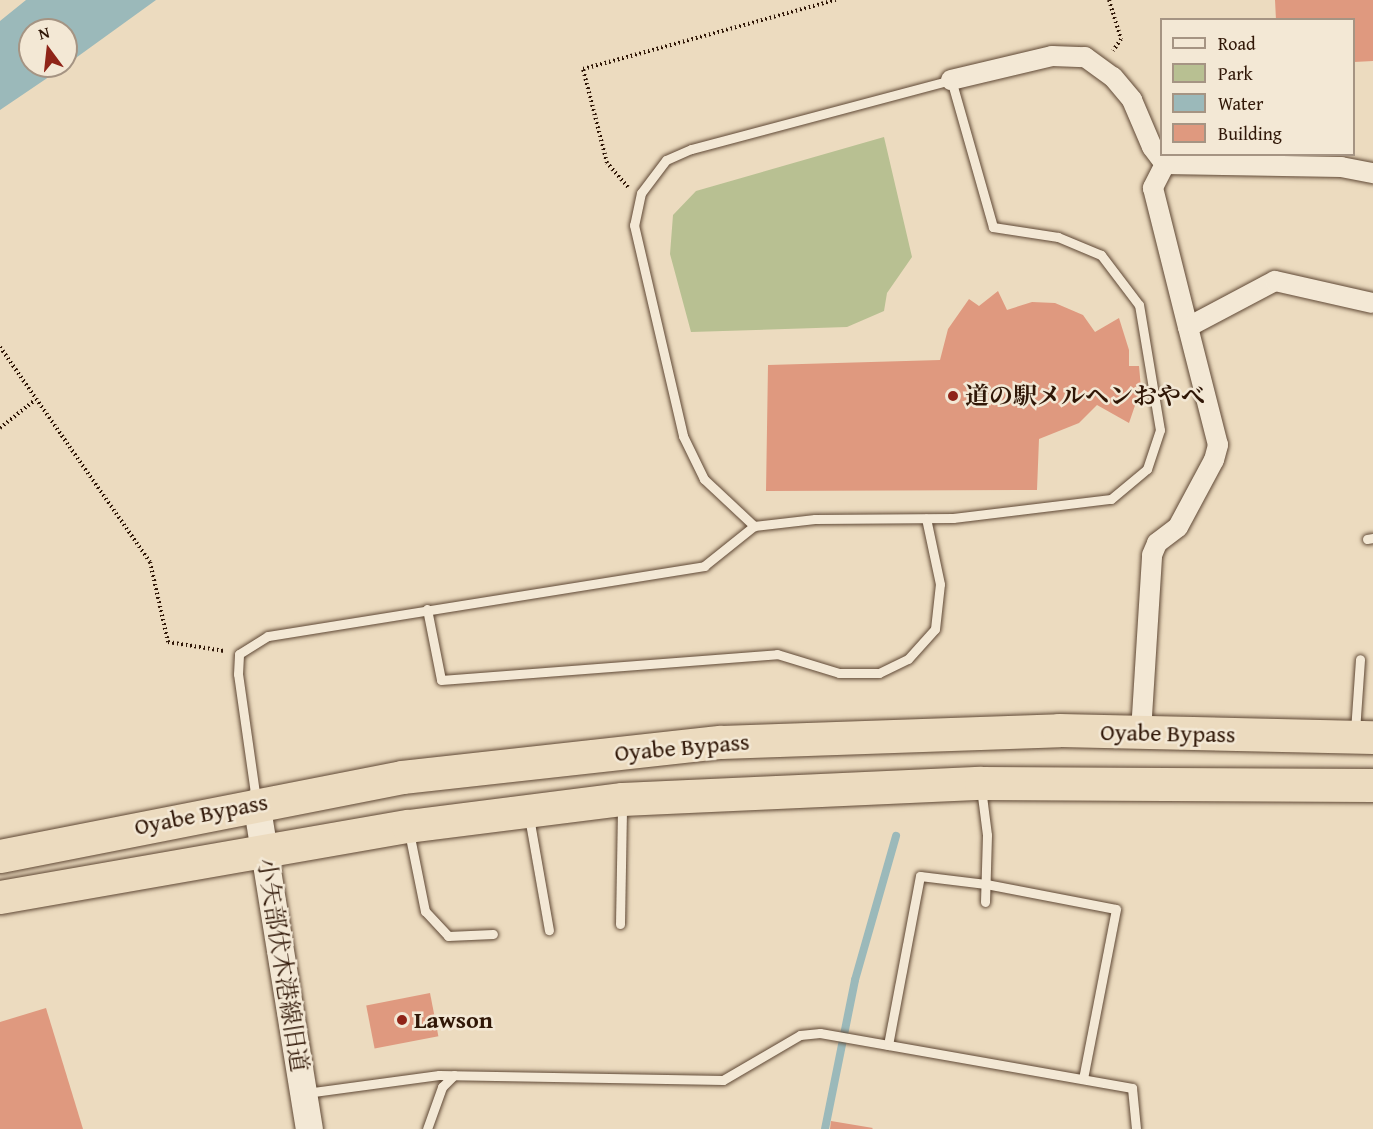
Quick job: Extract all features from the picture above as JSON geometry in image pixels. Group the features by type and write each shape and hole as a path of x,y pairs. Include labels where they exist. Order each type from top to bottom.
{"highway":[{"name":"Oyabe Bypass","path":"0,856 256,802 402,777 721,742 1059,730 1364,736"},
{"name":"Oyabe Bypass","path":"0,897 408,826 622,799 981,783 1373,785"}],"street":[{"path":"951,80 1052,56 1085,57 1102,69 1132,100 1152,147 1165,164"},
{"path":"1165,164 1341,167 1373,173"},
{"path":"1141,732 1152,555 1157,543 1178,527 1215,459 1218,444 1153,188 1165,164"},
{"path":"1188,327 1275,281 1373,303"},
{"name":"小矢部伏木港線旧道","path":"256,802 309,1129"}],"lane":[{"path":"256,802 238,674 239,654 268,636 704,566 754,526 815,519 926,518 1111,499 1147,469 1160,430 1139,305 1101,255 1058,237 993,227 951,80 691,149 666,160 641,193 634,225 683,436 704,479 754,526"},
{"path":"427,609 441,680 777,654 839,673 879,674 908,659 935,629 940,584 926,518"},
{"path":"1360,659 1364,736"},
{"path":"981,783 987,835 985,902"},
{"path":"620,924 622,799"},
{"path":"528,812 549,930"},
{"path":"408,826 425,911 448,936 494,934"},
{"path":"888,1045 920,876 986,884 1116,909 1083,1079"},
{"path":"304,1094 454,1075 723,1080 800,1035 820,1033 1132,1088 1136,1129"},
{"path":"427,1129 442,1087 454,1075"}],"path":[{"path":"641,193 616,178 607,163 583,69 836,0"},
{"path":"1102,69 1121,39 1109,0"},
{"path":"0,348 34,400 150,562 168,642 239,654"},
{"path":"0,428 34,400"}],"green space":[{"path":"884,137 912,257 887,293 884,311 847,327 691,332 670,254 673,215 696,191"}],"water":[{"path":"26,0 156,0 78,56 78,18 18,18 18,78 47,78 0,110 0,21"}],"building":[{"path":"1275,0 1373,0 1373,61 1355,62 1355,18 1276,18"},
{"name":"道の駅メルヘンおやべ","path":"998,291 1007,310 1032,302 1055,303 1083,315 1095,332 1119,318 1129,350 1129,366 1139,366 1141,388 1129,423 1097,405 1079,423 1039,439 1037,490 766,491 768,365 940,360 948,329 969,299 979,306"},
{"name":"Lawson","path":"430,993 438,1036 375,1049 366,1005"},
{"path":"46,1008 83,1129 0,1129 0,1022"},
{"path":"831,1121 873,1128 830,1129"}],"waterway":[{"path":"825,1129 855,980 896,836"}],"place":[{"name":"道の駅メルヘンおやべ","path":"953,396"},
{"name":"Lawson","path":"402,1020"}]}
